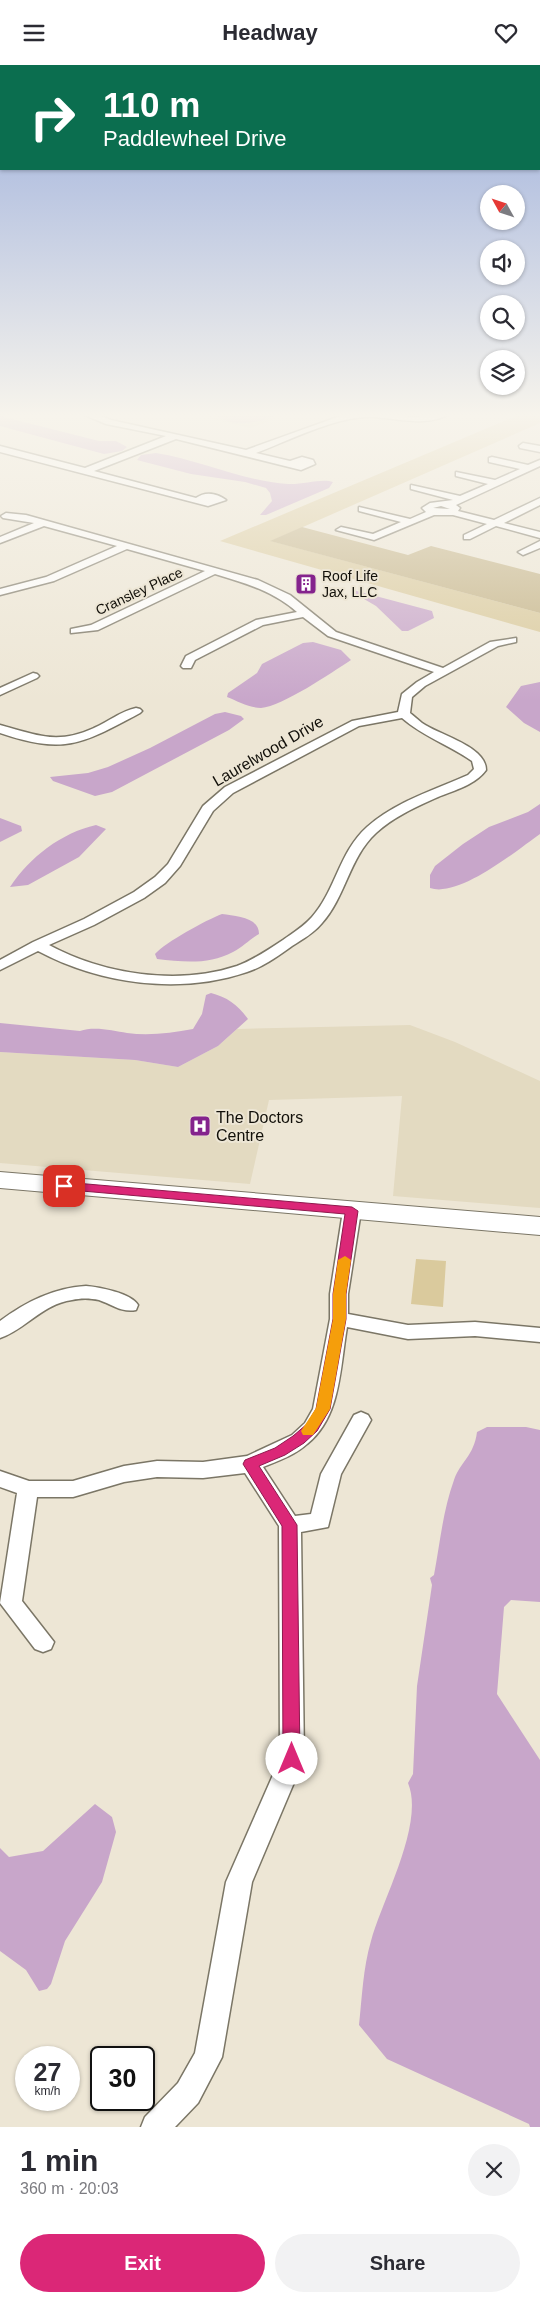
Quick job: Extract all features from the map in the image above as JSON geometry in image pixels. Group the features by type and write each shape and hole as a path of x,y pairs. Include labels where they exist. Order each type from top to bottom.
{"main road":[{"path":"0,1180 540,1226"}],"street":[{"path":"363,509 412,522"},
{"path":"342,531 363,536 374,537 383,535 433,512 428,509"},
{"path":"455,509 540,535 538,537 540,540"},
{"path":"467,537 524,509"},
{"path":"6,516 23,517 272,589 286,597 324,629 342,638 445,671"},
{"path":"0,540 43,523"},
{"path":"523,552 540,544"},
{"path":"0,592 50,579 126,546"},
{"name":"Cransley Place","path":"75,631 94,627 214,571"},
{"path":"187,666 190,658 260,622 306,613"},
{"path":"38,945 79,965 96,970 116,974 176,979 216,977 242,969 260,960 317,922 329,905 362,839 408,807 472,778 480,770 480,763 476,758 460,747 418,725 404,714 406,696 412,690 494,643 512,640"},
{"path":"0,692 33,676"},
{"path":"0,729 30,740 63,743 86,737 136,711"},
{"name":"Laurelwood Drive","path":"0,966 38,945 89,922 139,895 160,880 173,866 208,809 229,790 356,723 404,714"},
{"path":"0,1479 28,1489 73,1489 124,1474 157,1469 203,1470 250,1464 280,1451 312,1427 323,1409 339,1319 339,1294 352,1211"},
{"path":"0,1331 28,1310 46,1300 72,1294 98,1294 129,1305"},
{"path":"339,1319 408,1332 475,1329 540,1335"},
{"path":"290,1525 320,1521 331,1474 361,1420"},
{"path":"155,2127 188,2093 208,2057 239,1882 292,1759 290,1525 250,1464"},
{"path":"28,1489 11,1603 43,1642"}],"shaded area":[{"path":"265,509 279,509 266,515 260,515"},
{"path":"295,509 343,509 271,541 540,613 540,632 220,541"},
{"path":"302,527 408,555 431,546 540,574 540,613 270,541"},
{"path":"353,590 432,611 434,618 408,631 402,631 376,606 352,592"},
{"path":"313,642 341,650 351,660 307,688 270,706 252,707 227,697 228,693 257,673 262,664 303,643"},
{"path":"540,682 540,732 524,723 506,707 521,686"},
{"path":"225,712 241,716 244,719 229,730 112,792 95,796 53,781 50,777 88,773 108,767 150,748 215,714"},
{"path":"540,804 540,834 471,880 442,889 430,888 430,875 435,866 463,844 489,827 528,812"},
{"path":"0,818 21,826 22,831 0,842"},
{"path":"96,825 106,829 79,857 28,885 10,887 27,866 47,848 71,834"},
{"path":"222,914 246,918 255,924 259,934 237,950 215,959 186,962 157,959 155,954 160,949 197,926"},
{"path":"211,993 232,1002 248,1019 218,1046 178,1067 135,1060 0,1052 0,1023 80,1031 98,1029 144,1034 193,1029 202,1014 206,995"},
{"path":"410,1025 455,1042 540,1081 540,1208 393,1196 402,1096 269,1100 250,1184 0,1163 0,1052 135,1060 178,1067 218,1046 237,1029"},
{"path":"416,1259 446,1261 443,1307 411,1304"},
{"path":"487,1427 526,1427 540,1430 540,1602 511,1600 504,1607 497,1694 540,1760 540,2127 530,2127 529,2124 387,2059 359,2025 368,1951 376,1924 400,1862 411,1819 412,1800 408,1783 413,1774 417,1686 432,1585 430,1578 434,1575 444,1515 454,1480 473,1447 477,1432"},
{"path":"95,1804 112,1817 116,1832 102,1882 65,1941 51,1984 47,1989 39,1991 26,1970 0,1951 0,1848 9,1857 43,1851"}],"slow traffic":[{"path":"308,1431 323,1409 339,1319 339,1294 345,1260"}],"place":[{"name":"Roof Life Jax, LLC","path":"306,584"},
{"name":"The Doctors Centre","path":"200,1126"}],"route":[{"path":"64,1186 352,1211 339,1294 339,1319 323,1409 312,1427 298,1439 280,1451 250,1464 290,1525 292,1759"}]}
